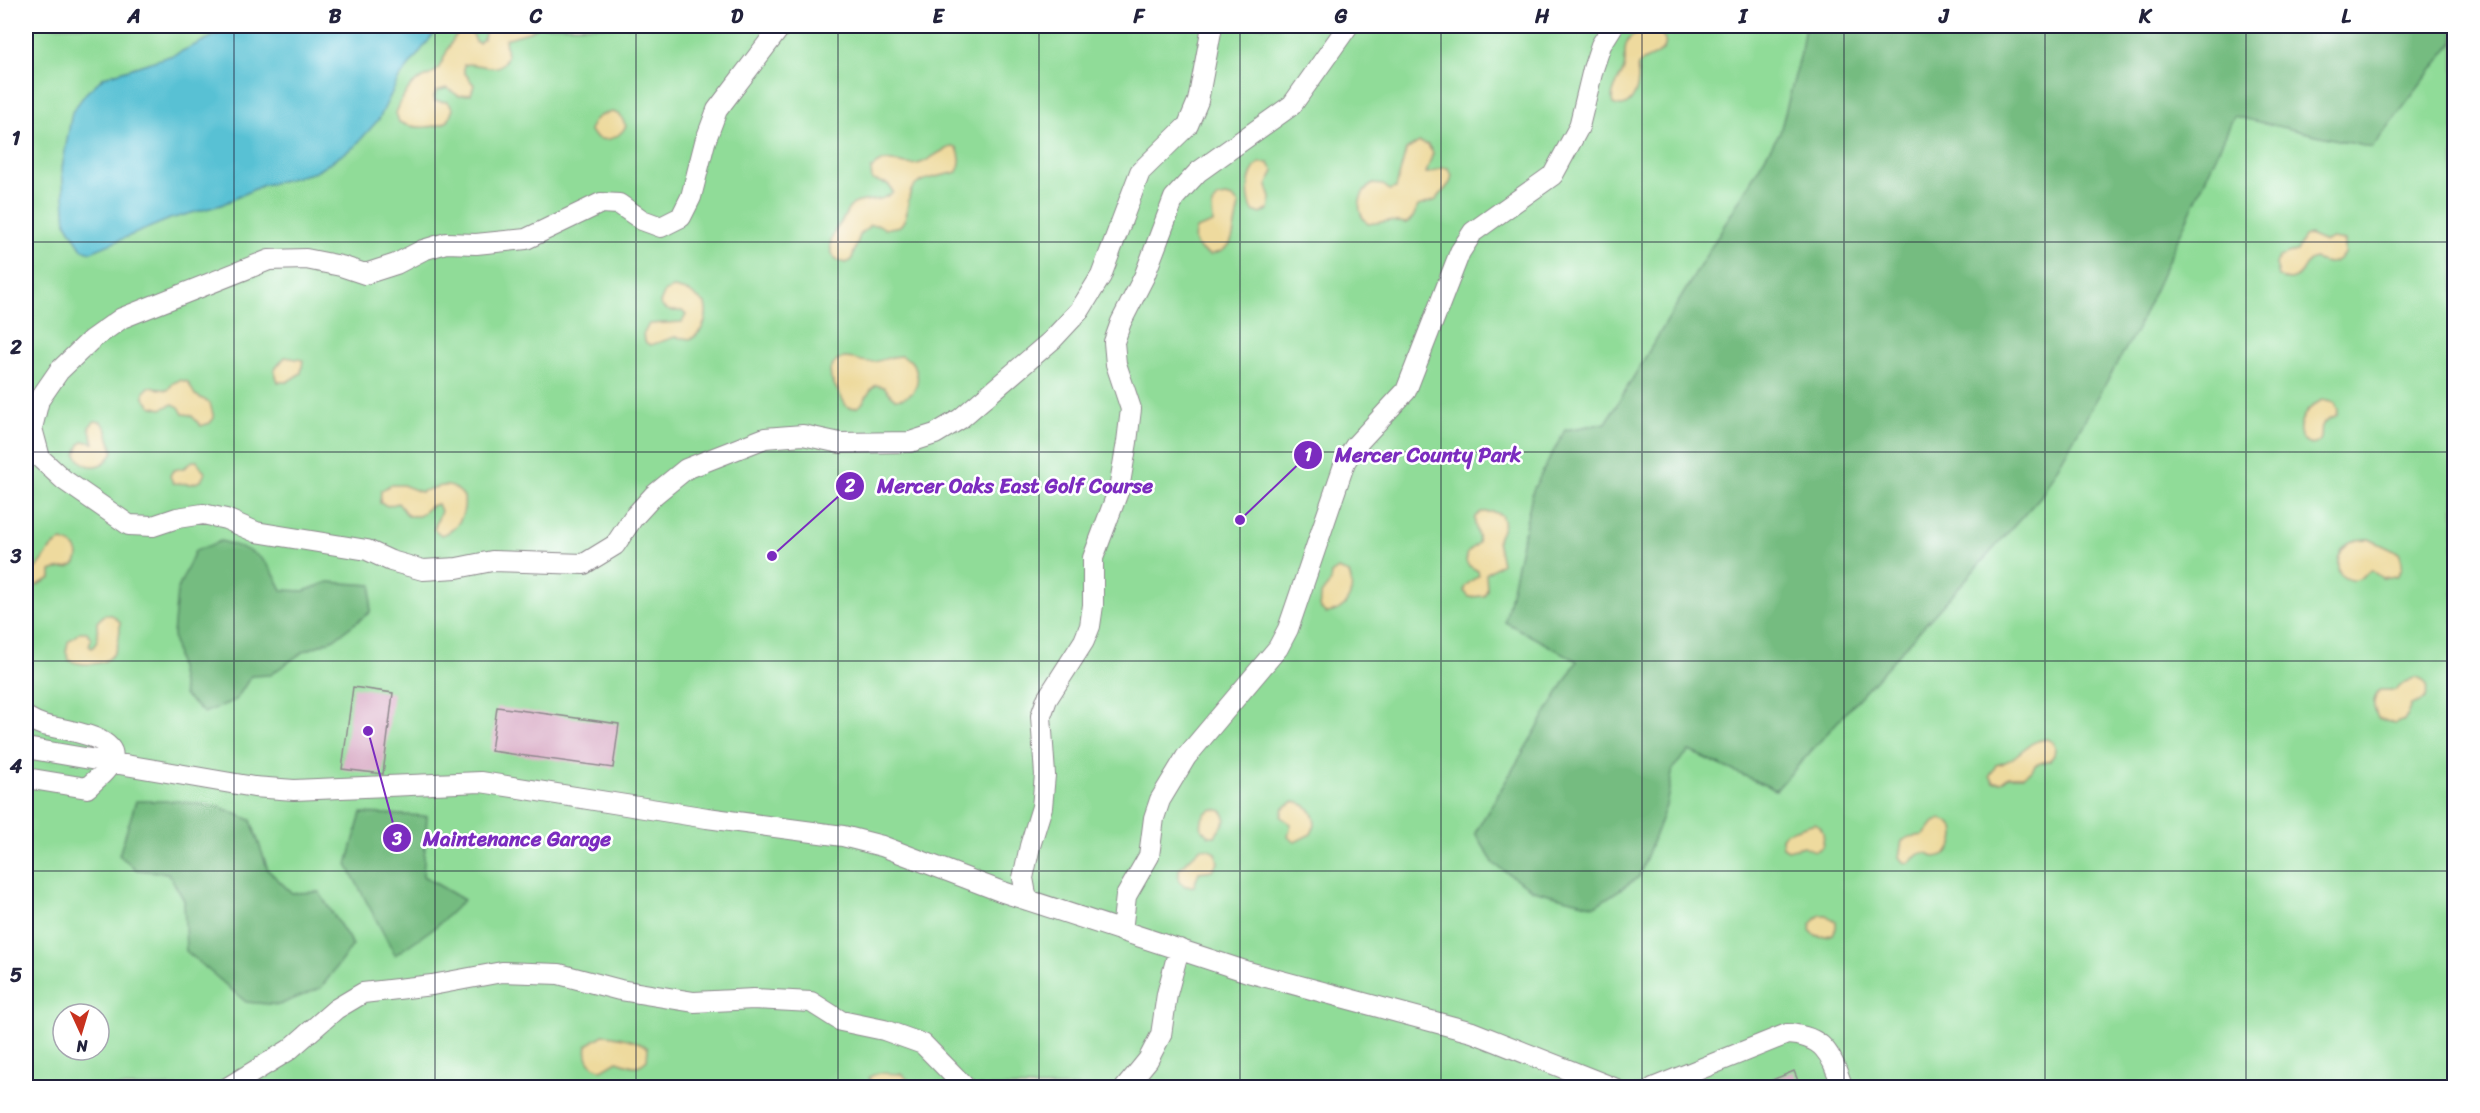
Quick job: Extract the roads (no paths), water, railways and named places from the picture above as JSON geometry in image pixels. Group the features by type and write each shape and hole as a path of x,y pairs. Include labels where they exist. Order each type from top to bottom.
{"lane":[{"path":"781,26 717,110 705,142 691,197 681,217 661,227 642,220 619,204 602,203 526,238 476,244 446,243 365,274 306,259 269,260 122,318 91,340 59,371 39,400 32,428 40,458 64,480 129,525 153,526 177,518 203,514 226,519 256,532 367,550 391,561 423,570 457,568 492,561 584,564 615,545 633,518 654,495 686,469 765,438 803,435 840,443 910,442 935,434 960,419 1044,347 1080,309 1101,276 1140,172 1188,125 1198,101 1212,26"},
{"path":"1027,900 1023,878 1042,807 1045,775 1041,716 1047,699 1084,641 1090,626 1093,605 1093,558 1119,489 1131,409 1116,364 1114,342 1120,322 1144,278 1174,198 1198,172 1292,105 1348,26"},
{"path":"1122,931 1126,896 1149,856 1154,818 1160,800 1186,757 1278,648 1288,629 1345,462 1355,446 1406,392 1460,252 1473,232 1553,176 1579,126 1598,53 1612,26"},
{"path":"26,717 40,725 86,733 109,747 113,756 112,762 87,788 26,778"},
{"path":"26,748 255,786 294,790 481,782 707,818 843,836 882,846 1027,900 1248,972 1472,1032 1614,1088"},
{"path":"1125,1088 1148,1060 1161,1035 1167,994 1179,949"},
{"path":"227,1088 289,1050 336,1009 363,993 432,985 502,972 559,974 620,990 694,1002 754,999 811,1002 841,1021 884,1030 923,1044 966,1088"},
{"path":"1653,1088 1787,1034 1802,1035 1823,1046 1830,1055 1844,1088"}],"water":[{"path":"235,26 443,26 436,31 398,80 379,119 354,147 316,172 261,186 221,205 170,219 91,252 82,249 66,223 62,168 72,112 86,93 104,77 176,54"}],"place":[{"name":"Mercer County Park","path":"1240,520"},
{"name":"Mercer Oaks East Golf Course","path":"772,556"},
{"name":"Maintenance Garage","path":"368,731"}]}
